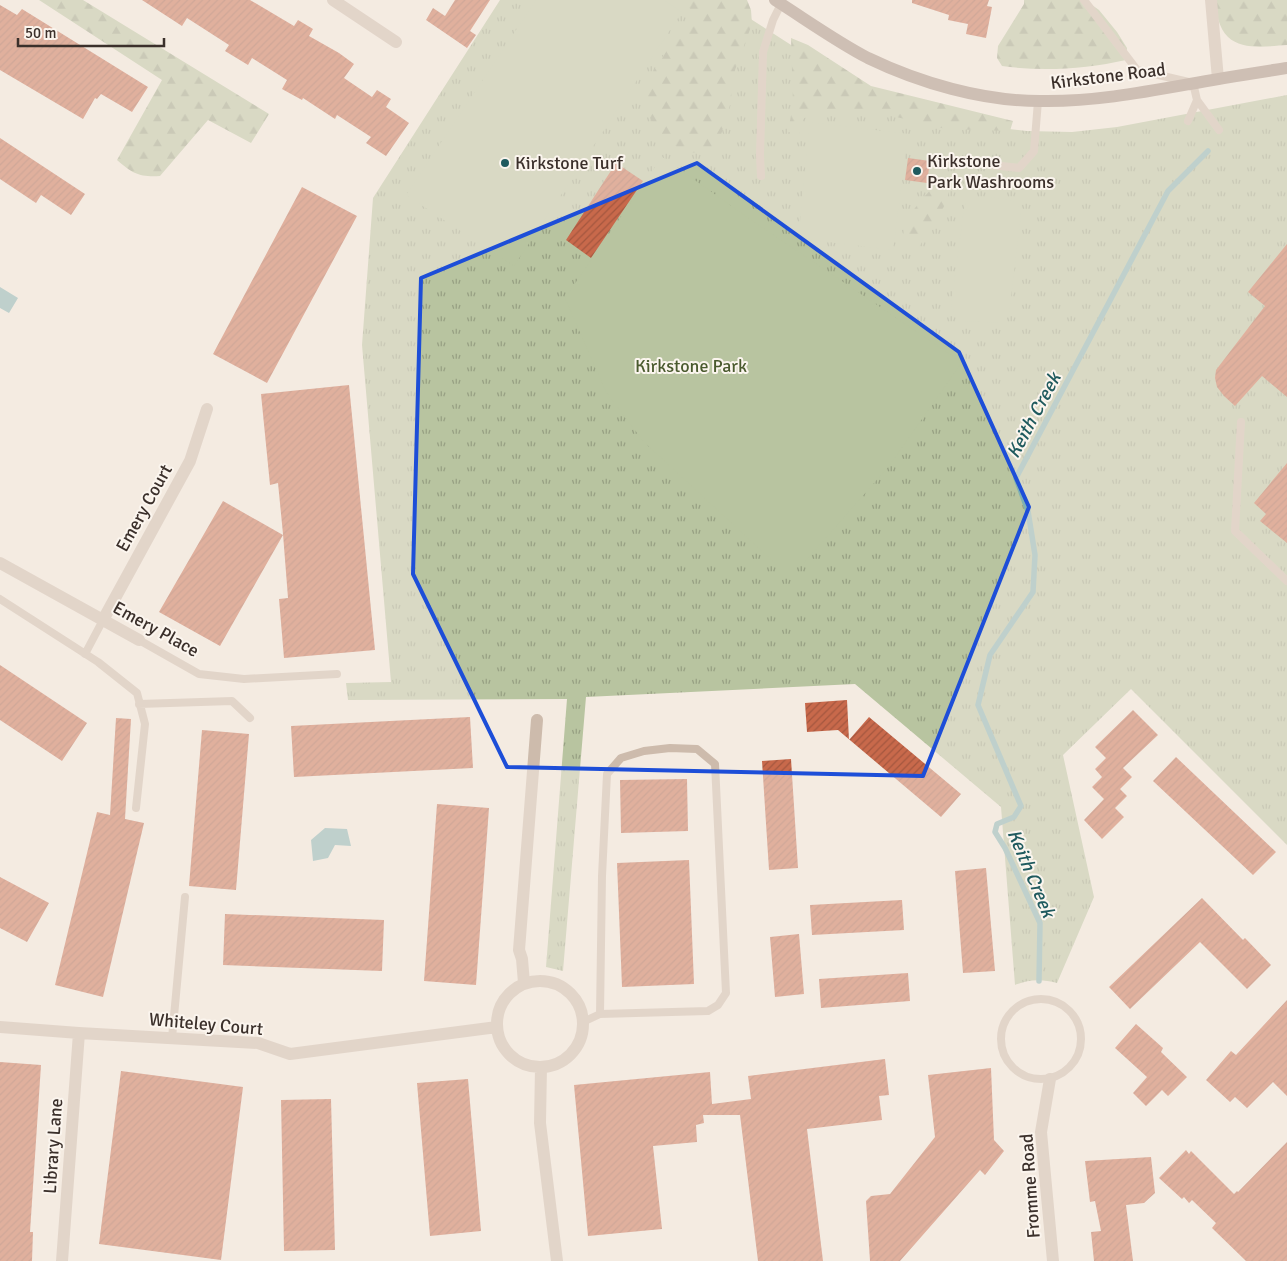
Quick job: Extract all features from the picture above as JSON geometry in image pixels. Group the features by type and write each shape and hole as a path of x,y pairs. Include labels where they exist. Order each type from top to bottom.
{"street":[{"path":"333,0 396,42"},
{"path":"1211,0 1218,79"},
{"name":"Kirkstone Road","path":"778,2 868,58 925,81 965,92 1006,99 1038,102 1121,96 1287,68"},
{"name":"Emery Court","path":"103,620 190,461 207,409"},
{"name":"Emery Place","path":"0,563 139,640"},
{"path":"524,983 522,959 519,950 537,720"},
{"path":"541,981 558,984 570,993 579,1005 583,1022 581,1037 571,1054 557,1064 540,1067 529,1066 513,1058 504,1048 497,1026 499,1008 506,996 524,983 541,981"},
{"name":"Whiteley Court","path":"0,1027 258,1043 290,1054 497,1026"},
{"name":"Library Lane","path":"62,1261 79,1033"},
{"path":"540,1067 540,1123 558,1261"},
{"name":"Fromme Road","path":"1050,1079 1042,1132 1053,1261"}],"lane":[{"path":"1084,0 1137,70 1193,83 1197,100 1219,130"},
{"path":"761,176 763,52 778,2"},
{"path":"1188,121 1197,100"},
{"path":"946,160 1019,168 1034,152 1038,102"},
{"path":"1241,422 1235,531 1287,581"},
{"path":"0,598 85,654 137,693 145,724 136,808"},
{"path":"85,654 103,620"},
{"name":"Emery Place","path":"139,640 199,674 244,679 337,674"},
{"path":"140,704 232,701 250,718"},
{"path":"583,1022 600,1014 708,1011 718,1005 726,993 715,764 698,749 670,748 644,751 621,758 607,774 602,876 600,1014"},
{"path":"172,1038 185,897"},
{"path":"1045,999 1071,1012 1078,1023 1082,1036 1080,1050 1074,1063 1064,1073 1050,1079 1029,1078 1011,1067 1001,1049 1001,1033 1006,1019 1016,1007 1030,1000 1045,999"}],"highlighted area":[{"path":"697,163 959,352 1029,507 923,776 507,767 413,574 421,278"}],"green space":[{"path":"39,0 83,0 269,114 251,143 208,120 160,176 141,175 132,171 117,160 162,80"},
{"name":"Kirkstone Park","path":"500,0 721,0 855,84 982,126 1027,131 1072,132 1117,127 1287,95 1287,845 1131,689 1063,755 1094,897 1057,983 1036,980 1015,985 1001,807 855,684 586,697 563,971 546,967 567,699 348,700 346,683 391,682 362,345 373,198"},
{"name":"Kirkstone Turf","path":"536,0 664,0 682,12 514,266 406,195"},
{"path":"677,0 747,0 751,10 752,24 735,70 730,105 717,148 703,153 683,152 665,138 648,114 645,85 692,10"},
{"path":"1024,0 1085,0 1099,10 1117,32 1127,48 1126,60 1064,69 1002,66 997,58 998,46 1024,4"},
{"path":"1213,0 1287,0 1287,45 1256,47 1234,41 1222,29"},
{"path":"791,38 808,45 871,86 1013,121 1010,131 946,129 884,114 815,110 803,119 799,134 788,132 793,104"},
{"path":"810,122 908,134 893,250 804,239 799,233"},
{"path":"662,157 960,361 960,365 889,466 803,564 779,567 644,442 606,392 565,298"},
{"path":"938,183 948,184 948,200 919,247 908,250 903,239 906,223 915,208"},
{"path":"974,197 1009,200 1018,205 1021,215 1009,314 1002,323 961,321 956,316 951,305 964,209 966,201"}],"water":[{"path":"0,287 18,298 9,313 0,308"},
{"path":"325,828 347,829 351,846 335,845 328,858 313,861 311,840"}],"building":[{"path":"142,0 250,0 294,26 298,20 313,29 309,36 354,64 344,78 372,97 377,90 391,99 386,107 409,123 386,156 366,143 371,137 337,115 335,119 303,98 302,100 282,89 287,80 252,58 248,65 225,51 229,45 187,18 182,26"},
{"path":"455,0 490,0 470,31 476,35 467,48 426,20 433,8 445,16"},
{"path":"912,0 989,0 987,6 992,7 986,38 966,34 968,24 948,20 949,15 912,3"},
{"path":"0,5 17,15 22,9 148,87 132,112 101,94 97,99 95,98 83,119 0,70"},
{"path":"0,138 85,194 71,215 41,195 36,203 0,179"},
{"name":"Kirkstone Park Washrooms","path":"908,158 930,161 927,183 905,180"},
{"path":"616,163 643,181 591,258 566,240"},
{"path":"302,187 357,216 267,383 213,354"},
{"path":"1287,244 1287,397 1262,376 1235,406 1217,387 1216,370 1265,306 1248,292"},
{"path":"349,385 375,650 284,658 279,599 288,598 283,534 278,483 270,485 261,394"},
{"path":"1287,463 1287,543 1260,521 1266,514 1254,503"},
{"path":"223,501 283,535 220,646 159,612"},
{"path":"0,665 87,723 62,761 0,720"},
{"path":"847,700 849,739 838,730 807,732 805,703"},
{"path":"1133,710 1158,735 1123,768 1132,777 1120,789 1127,796 1115,808 1124,817 1102,839 1084,820 1104,799 1092,787 1102,777 1095,769 1106,758 1095,747"},
{"path":"470,717 473,768 294,777 291,726"},
{"path":"869,717 961,794 941,817 849,740"},
{"path":"116,718 131,719 125,819 144,823 103,997 55,985 97,812 110,815"},
{"path":"202,730 249,734 236,890 189,886"},
{"path":"1176,757 1276,852 1253,875 1153,781"},
{"path":"791,759 798,868 769,870 762,761"},
{"path":"687,779 688,831 621,833 620,780"},
{"path":"437,804 489,808 476,985 424,981"},
{"path":"689,860 694,984 622,987 617,863"},
{"path":"986,868 995,971 963,973 955,871"},
{"path":"0,877 49,903 27,942 0,928"},
{"path":"1202,898 1243,940 1245,938 1271,965 1247,989 1200,942 1130,1009 1109,987"},
{"path":"902,900 904,930 812,935 810,905"},
{"path":"225,914 384,920 382,971 223,965"},
{"path":"799,934 804,994 775,997 770,937"},
{"path":"908,973 910,1001 821,1008 819,979"},
{"path":"1287,1000 1287,1096 1273,1082 1247,1108 1235,1097 1230,1102 1206,1080 1231,1051 1236,1055"},
{"path":"1136,1024 1163,1048 1161,1052 1187,1077 1168,1096 1162,1090 1146,1106 1133,1093 1147,1077 1115,1048"},
{"path":"885,1059 889,1095 879,1096 882,1120 807,1129 823,1261 758,1261 740,1115 703,1115 704,1123 696,1125 697,1142 653,1146 662,1229 588,1236 574,1085 710,1072 712,1104 751,1099 748,1076"},
{"path":"0,1062 41,1065 30,1232 33,1232 32,1261 0,1261"},
{"path":"991,1068 994,1140 1004,1151 985,1175 980,1170 900,1261 870,1261 866,1201 871,1196 890,1194 935,1137 928,1075"},
{"path":"121,1071 243,1087 221,1260 99,1244"},
{"path":"468,1079 481,1231 430,1236 417,1083"},
{"path":"331,1099 335,1250 284,1251 281,1100"},
{"path":"1287,1142 1287,1261 1246,1261 1212,1228 1216,1223 1192,1200 1189,1203 1184,1197 1182,1199 1159,1178 1186,1150 1189,1154 1191,1151 1234,1194"},
{"path":"1151,1157 1155,1193 1144,1203 1126,1205 1133,1261 1094,1261 1091,1232 1101,1231 1095,1201 1090,1202 1085,1161"}],"waterway":[{"name":"Keith Creek","path":"1039,981 1040,923 1005,848 995,832 997,824 1014,817 1021,806 978,705 990,655 1033,592 1035,555 1028,511 1016,478 1168,191 1208,151"}],"place":[{"name":"Kirkstone Turf","path":"505,163"},
{"name":"Kirkstone Park Washrooms","path":"917,171"}]}
